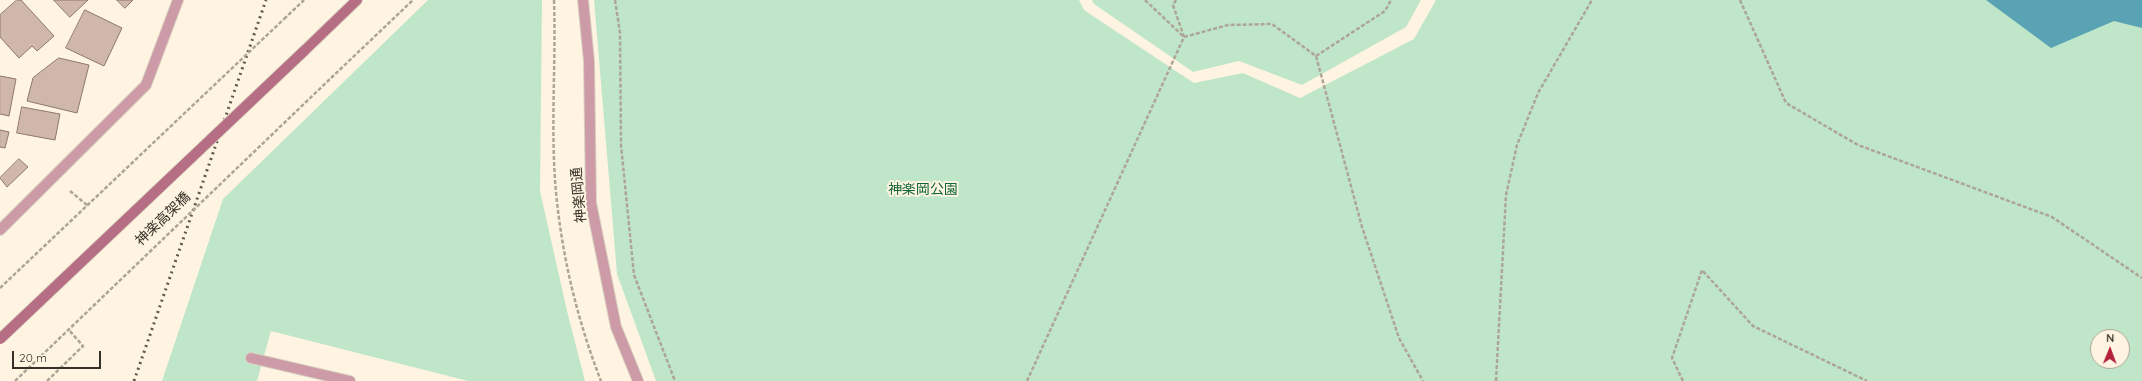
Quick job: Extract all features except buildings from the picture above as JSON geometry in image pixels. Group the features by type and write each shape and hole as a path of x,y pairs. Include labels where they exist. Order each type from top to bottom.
{"main road":[{"name":"神楽高架橋","path":"0,339 358,0"}],"street":[{"path":"0,230 146,85 178,0"},
{"name":"神楽岡通","path":"583,0 589,61 591,203 616,327 638,381"},
{"path":"251,358 350,381"}],"path":[{"path":"0,288 304,0"},
{"name":"神楽高架橋","path":"15,381 413,0"},
{"path":"554,0 555,179 563,250 590,353 601,381"},
{"path":"615,0 620,33 621,145 634,275 674,381"},
{"path":"1145,0 1184,37"},
{"path":"1028,381 1184,37 1173,5 1176,0"},
{"path":"1316,56 1385,11 1391,0"},
{"path":"1496,381 1506,195 1517,145 1538,93 1592,0"},
{"path":"1740,0 1786,103 1858,145 2052,218 2142,278"},
{"path":"1184,37 1228,24 1272,24 1316,56 1362,227 1399,338 1423,381"},
{"path":"71,190 87,205"},
{"path":"1683,381 1672,358 1702,270 1753,326 1867,381"},
{"path":"46,381 83,346 69,330"}],"green space":[{"path":"428,0 542,0 540,191 567,311 585,381 468,381 271,331 257,381 162,381 223,199"},
{"name":"神楽岡公園","path":"594,0 1079,0 1084,10 1194,83 1243,73 1300,98 1414,39 1436,0 2142,0 2142,381 656,381 617,274"},
{"path":"1092,0 1421,0 1406,27 1302,85 1239,61 1193,72 1094,4"}],"water":[{"path":"1986,0 2142,0 2142,28 2114,21 2051,48"}],"railway":[{"path":"134,381 266,0"}]}
